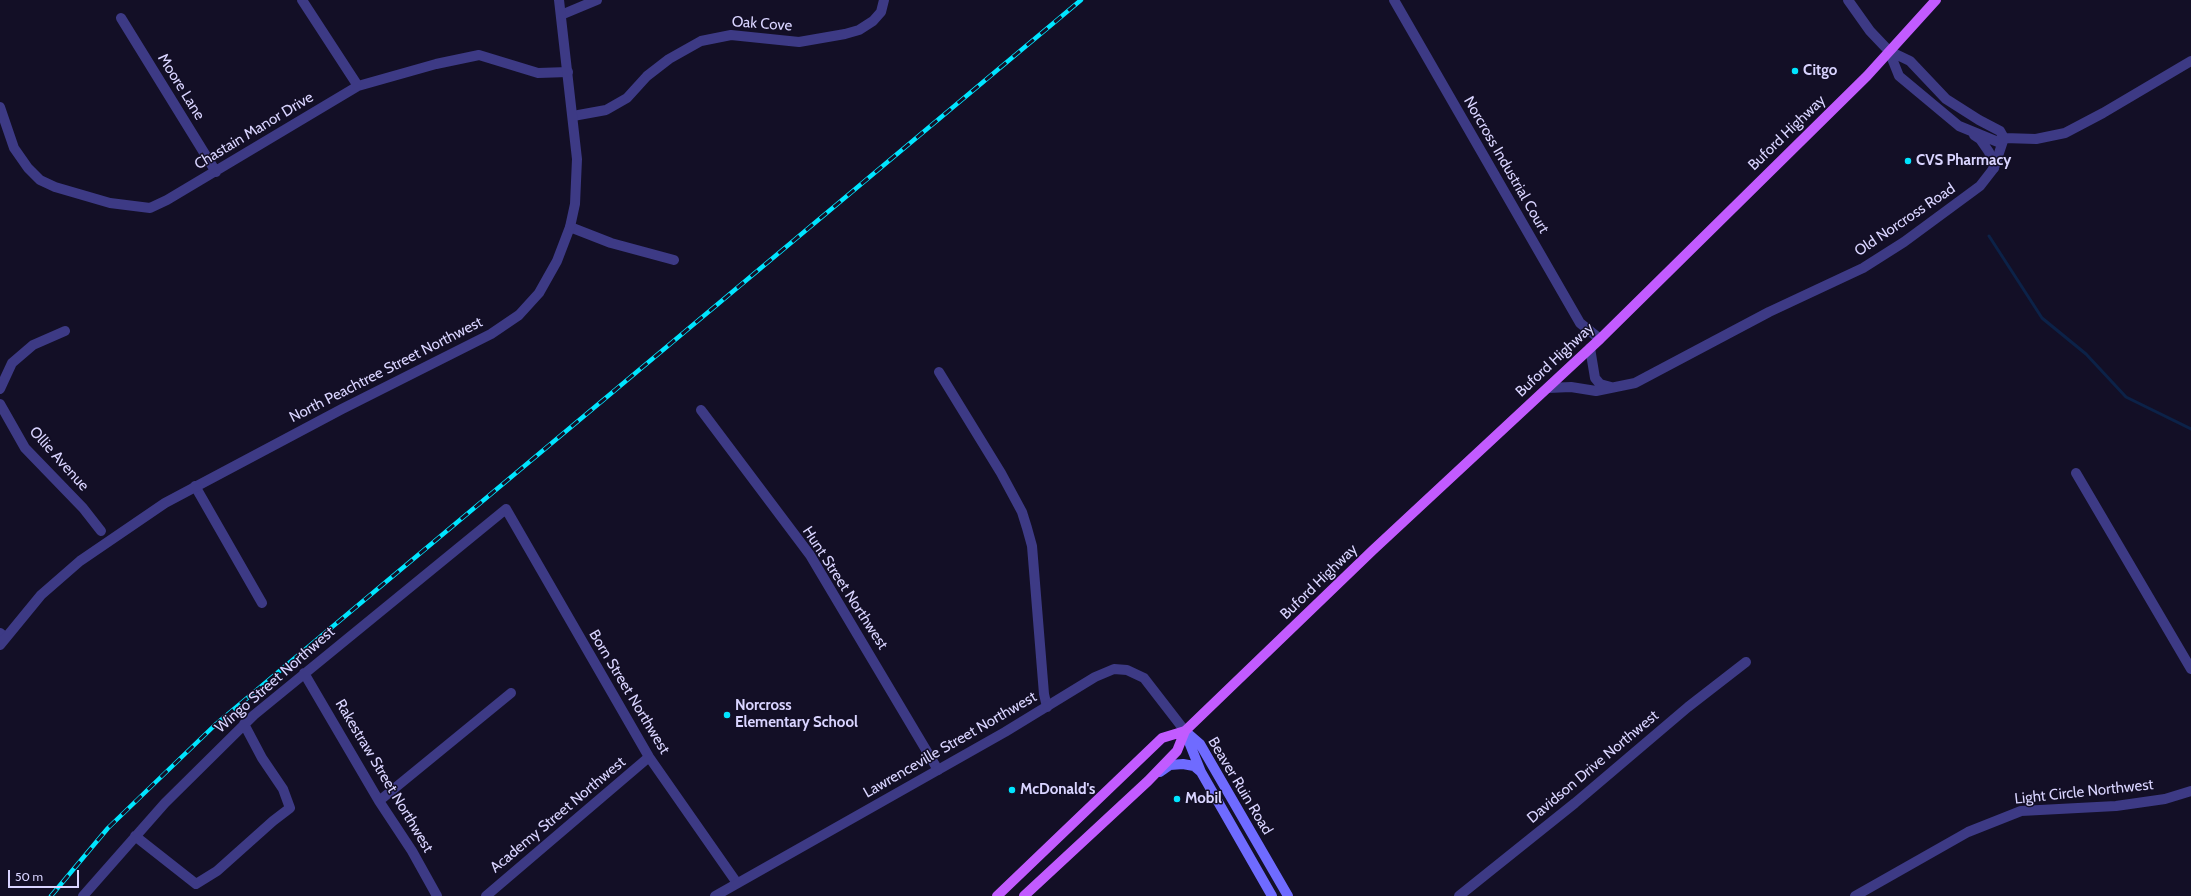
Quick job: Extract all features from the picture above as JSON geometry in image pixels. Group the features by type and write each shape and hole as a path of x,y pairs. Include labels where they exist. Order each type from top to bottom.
{"main road":[{"name":"Buford Highway","path":"1024,896 1148,781 1177,751 1185,731 1600,339 1867,76 1936,0"},
{"name":"Buford Highway","path":"997,896 1162,738 1185,731"},
{"name":"Beaver Ruin Road","path":"1185,731 1201,772 1272,896"},
{"name":"Beaver Ruin Road","path":"1185,731 1200,744 1288,896"},
{"path":"1148,781 1170,765 1182,764 1194,766 1201,772"}],"street":[{"path":"302,0 358,86"},
{"name":"North Peachtree Street Northwest","path":"2,638 41,594 80,561 165,503 195,486 492,334 519,315 538,293 557,260 570,227 575,204 577,159 559,0"},
{"path":"561,15 597,0"},
{"name":"Oak Cove","path":"573,116 606,110 627,98 647,76 658,67 701,41 731,35 800,42 845,34 858,30 873,21 881,12 884,0"},
{"name":"Norcross Industrial Court","path":"1394,0 1580,323 1600,339"},
{"path":"1848,0 1870,30 1889,51 1899,76 1926,101 1959,126 1980,139 1989,152 1994,168"},
{"name":"Moore Lane","path":"121,18 216,172"},
{"path":"1889,51 1910,61 1946,99 1979,120 2000,130 2004,138"},
{"name":"Chastain Manor Drive","path":"0,107 14,148 28,168 40,180 55,187 84,196 132,207 150,208 216,172 358,86 436,64 479,55 538,73 568,72"},
{"path":"1968,131 1998,142 2004,138 2036,139 2065,133 2104,113 2191,61"},
{"name":"Old Norcross Road","path":"1548,388 1571,387 1596,390 1635,383 1769,312 1863,268 1904,242 1980,186 1994,168 2004,138"},
{"path":"570,227 611,243 674,260"},
{"path":"0,390 12,363 33,345 64,331"},
{"path":"1590,348 1595,378 1600,384 1611,387"},
{"path":"939,372 1001,473 1022,512 1032,546 1044,694 1048,707"},
{"name":"Ollie Avenue","path":"0,404 25,448 83,508 101,531"},
{"name":"Hunt Street Northwest","path":"701,410 810,555 867,648 938,770"},
{"path":"2076,473 2191,669"},
{"path":"195,486 262,603"},
{"name":"Wingo Street Northwest","path":"83,896 165,802 244,724 304,673 506,509"},
{"name":"Born Street Northwest","path":"506,509 649,757 737,883"},
{"name":"Davidson Drive Northwest","path":"1459,896 1575,803 1688,707 1746,662"},
{"name":"Lawrenceville Street Northwest","path":"715,896 1048,707 1103,673 1114,669 1127,670 1144,678 1185,731"},
{"name":"Rakestraw Street Northwest","path":"304,673 379,801 412,851 437,896"},
{"path":"379,801 511,693"},
{"path":"135,836 196,884 217,871 290,808 283,789 266,765 244,724"},
{"name":"Academy Street Northwest","path":"486,896 649,757"},
{"name":"Light Circle Northwest","path":"1855,896 1968,832 2021,811 2116,806 2165,799 2191,791"}],"waterway":[{"path":"1989,236 2042,318 2086,354 2126,397 2191,429"}],"railway":[{"path":"51,896 108,828 215,725 1081,0"}],"place":[{"name":"Citgo","path":"1795,71"},
{"name":"CVS Pharmacy","path":"1908,161"},
{"name":"Norcross Elementary School","path":"727,715"},
{"name":"McDonald's","path":"1012,790"},
{"name":"Mobil","path":"1177,799"}]}
